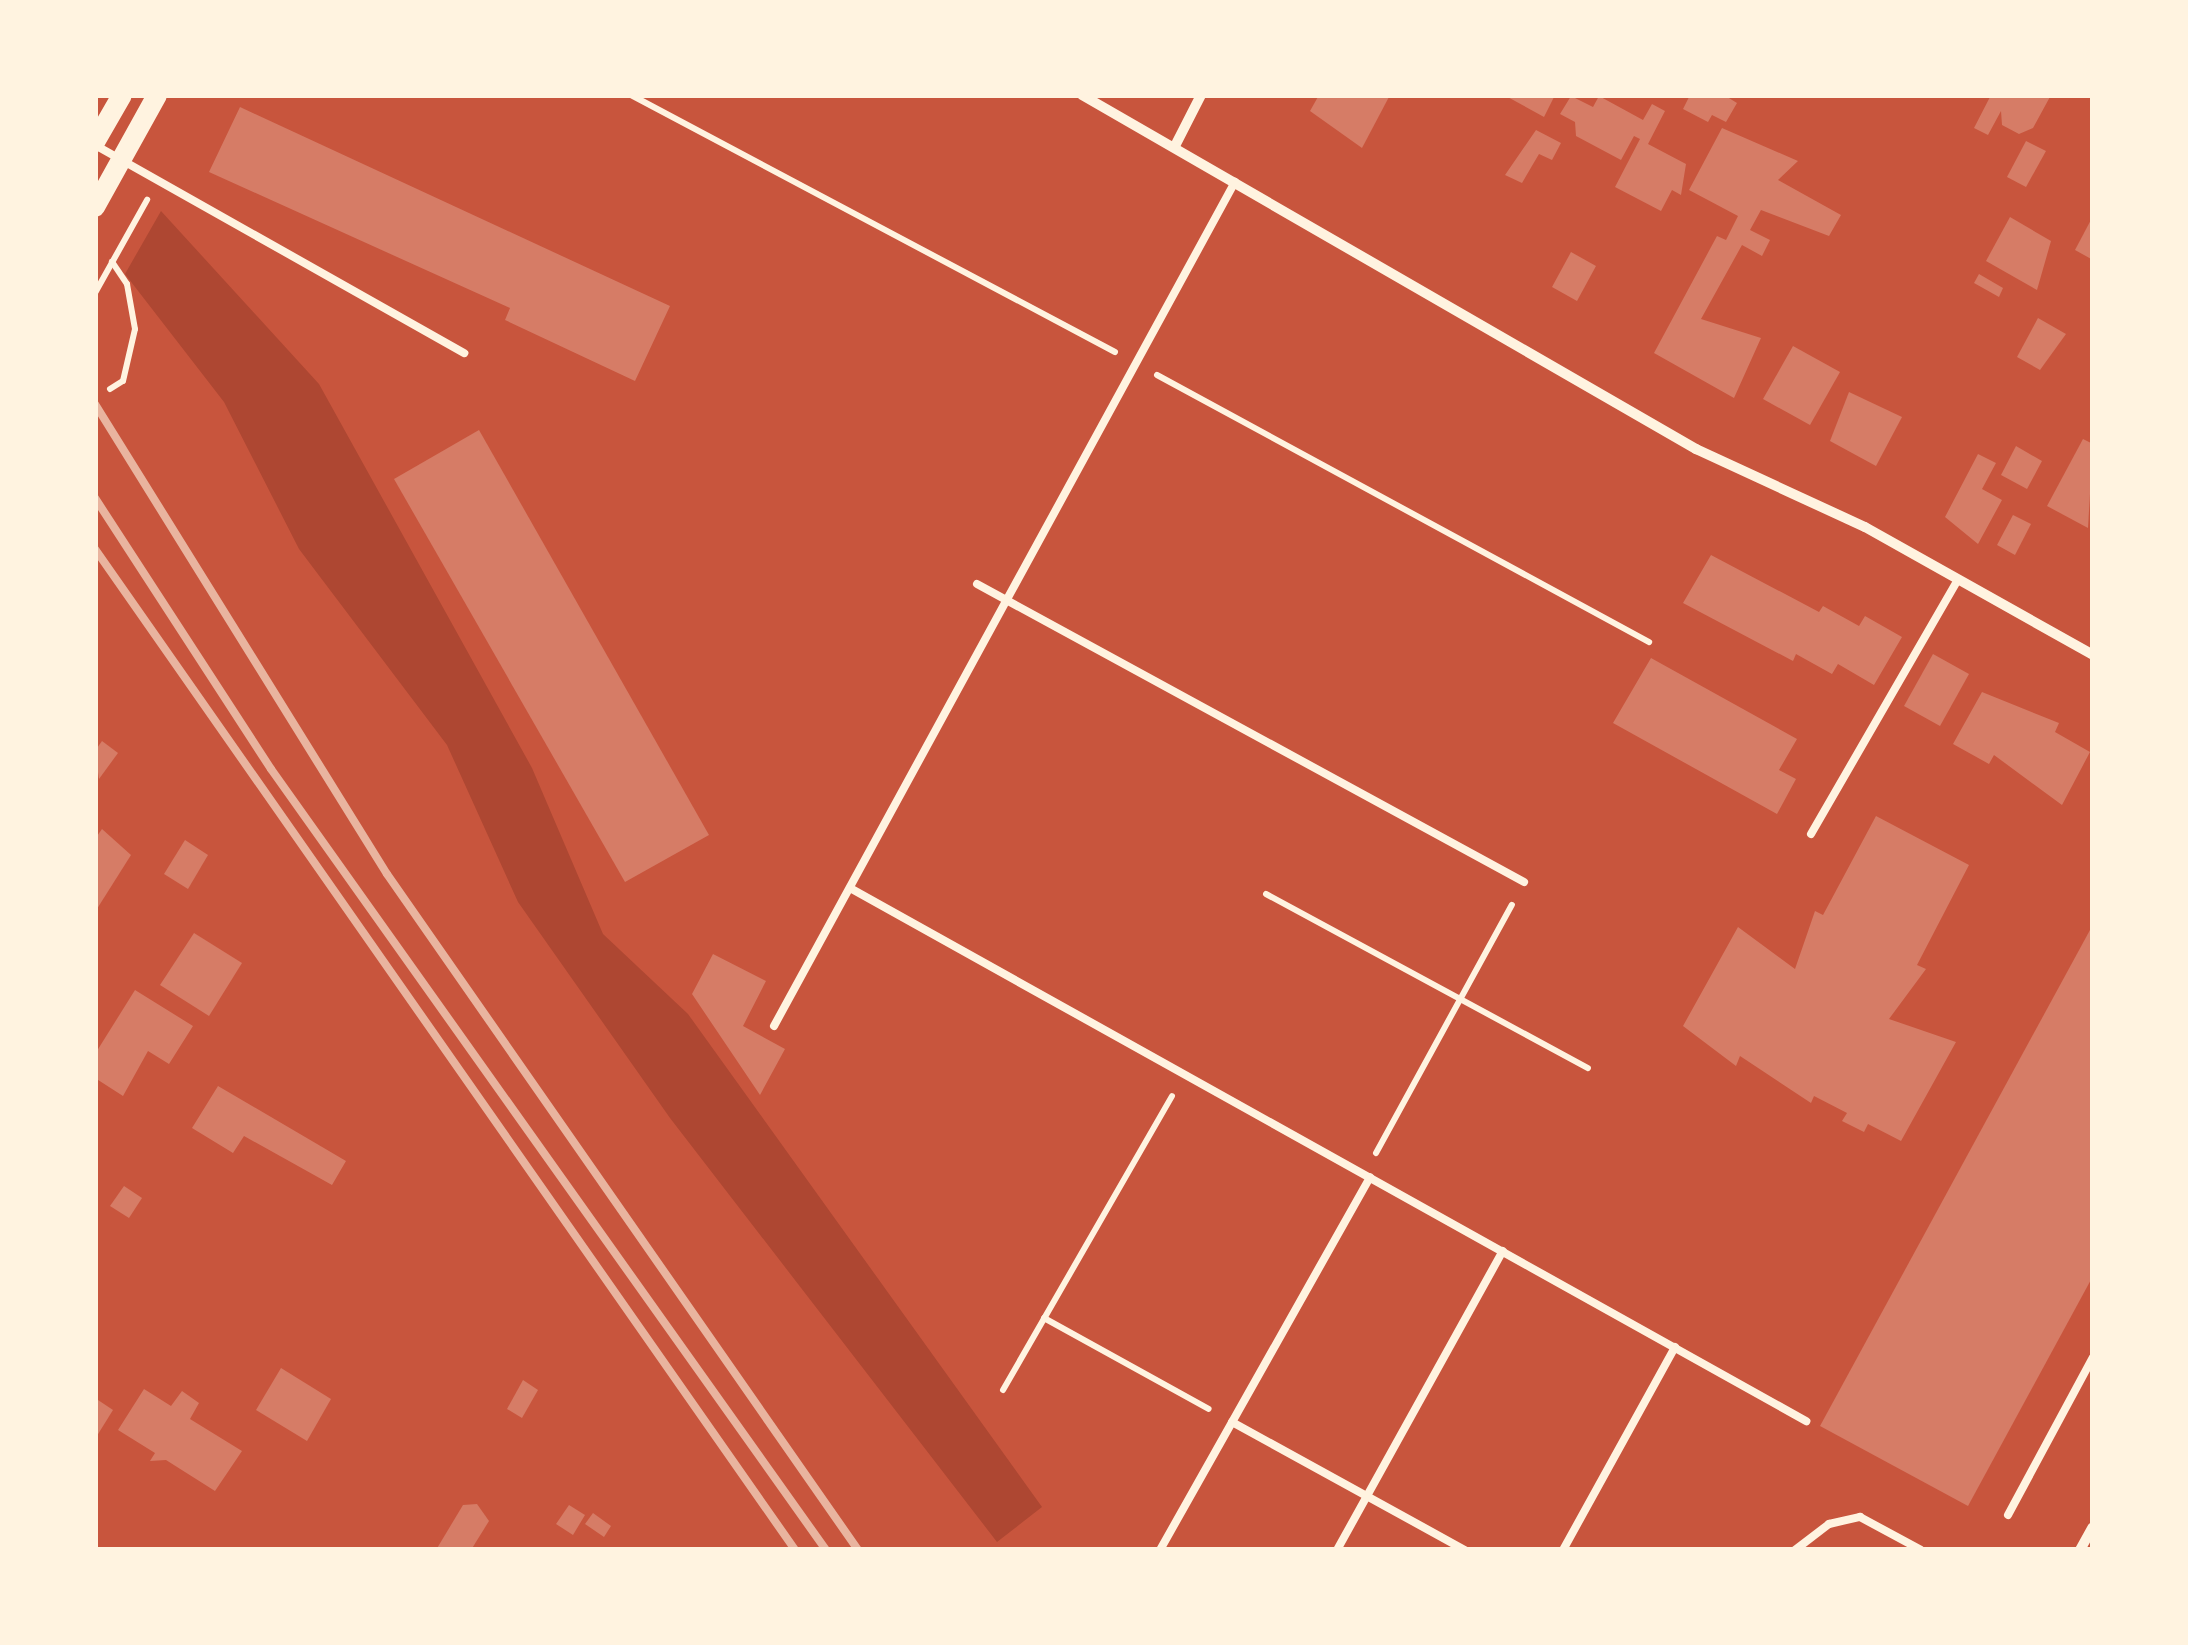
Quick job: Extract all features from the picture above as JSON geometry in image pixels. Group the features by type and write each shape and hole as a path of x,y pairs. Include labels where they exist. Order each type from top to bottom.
{"main road":[{"path":"95,144 122,95"},
{"path":"95,207 157,95"}],"street":[{"path":"1082,95 1696,449 1958,579 2093,655"},
{"path":"1175,146 1201,95"},
{"path":"2080,1550 2093,1527"}],"lane":[{"path":"95,144 464,353"},
{"path":"774,1026 1235,182"},
{"path":"1811,834 1958,579"},
{"path":"977,584 1524,882"},
{"path":"850,888 1806,1420"},
{"path":"1160,1550 1370,1177"},
{"path":"1337,1550 1503,1252"},
{"path":"1563,1550 1675,1348"},
{"path":"2008,1516 2093,1357"},
{"path":"1232,1422 1465,1550"},
{"path":"1795,1550 1829,1524 1860,1517 1921,1550"}],"path":[{"path":"95,292 158,182"},
{"path":"110,389 123,382 136,329 128,284 112,262"},
{"path":"1370,1177 1524,882"},
{"path":"1266,894 1588,1068"},
{"path":"1003,1390 1185,1074"},
{"path":"1044,1318 1232,1422"}],"shaded area":[{"path":"161,211 319,384 532,768 603,934 688,1014 1042,1507 997,1542 670,1118 518,902 447,745 299,549 224,402 125,274"}],"building":[{"path":"1319,95 1390,95 1362,148 1310,111"},
{"path":"1504,95 1555,95 1544,117"},
{"path":"1690,95 1724,95 1737,103 1726,122 1712,115 1708,122 1683,109"},
{"path":"1991,95 2051,95 2033,128 2019,134 2002,125 2001,111 1988,135 1974,128"},
{"path":"1571,96 1593,107 1599,96 1643,120 1652,104 1665,111 1648,144 1686,164 1681,195 1672,190 1661,211 1615,187 1640,139 1634,136 1621,160 1576,136 1575,122 1560,114"},
{"path":"240,107 670,306 635,381 505,320 510,308 209,172"},
{"path":"1722,128 1798,161 1778,180 1841,215 1829,236 1761,210 1750,230 1770,240 1762,256 1742,245 1701,319 1761,338 1734,398 1654,353 1717,236 1726,240 1738,216 1689,190"},
{"path":"1536,130 1561,143 1552,160 1539,154 1522,183 1505,175"},
{"path":"2026,141 2046,151 2026,187 2007,177"},
{"path":"2093,216 2093,260 2075,250"},
{"path":"2010,217 2051,241 2037,290 1986,261"},
{"path":"1571,252 1596,266 1577,301 1552,287"},
{"path":"1979,274 2003,288 1999,297 1974,283"},
{"path":"2038,318 2066,334 2040,370 2017,357"},
{"path":"1793,346 1840,372 1810,425 1763,399"},
{"path":"1849,392 1902,417 1876,466 1830,441"},
{"path":"479,430 709,835 625,882 394,479"},
{"path":"2083,439 2093,444 2088,528 2047,506"},
{"path":"2016,446 2042,461 2027,489 2001,475"},
{"path":"1978,454 1996,463 1982,489 2002,500 1978,544 1945,517"},
{"path":"2013,515 2031,524 2015,555 1997,545"},
{"path":"1711,555 1819,612 1823,606 1859,626 1865,616 1902,637 1874,685 1838,664 1832,674 1796,654 1793,661 1683,603"},
{"path":"1933,654 1969,674 1940,726 1904,706"},
{"path":"1651,658 1797,739 1779,770 1796,779 1777,814 1613,723"},
{"path":"1982,692 2059,723 2055,732 2090,752 2062,805 1994,755 1989,764 1953,744"},
{"path":"102,741 118,753 99,779 95,751"},
{"path":"1876,816 1969,865 1917,965 1926,969 1889,1019 1956,1042 1901,1141 1868,1124 1864,1132 1842,1121 1847,1113 1814,1096 1811,1103 1740,1056 1736,1066 1683,1026 1738,927 1795,969 1815,911 1823,915"},
{"path":"102,829 131,855 95,912 95,839"},
{"path":"185,840 208,855 188,889 164,874"},
{"path":"2090,930 2093,1276 1968,1506 1820,1426"},
{"path":"194,933 242,963 209,1016 160,985"},
{"path":"713,954 766,981 743,1026 785,1049 760,1095 692,994"},
{"path":"135,990 193,1026 169,1064 148,1051 123,1096 95,1078 95,1054"},
{"path":"218,1086 346,1161 332,1185 244,1136 233,1153 192,1128"},
{"path":"124,1186 142,1198 129,1218 110,1206"},
{"path":"281,1368 331,1399 307,1441 256,1410"},
{"path":"523,1380 538,1390 522,1418 507,1409"},
{"path":"144,1389 171,1406 182,1391 199,1403 190,1419 242,1451 215,1491 166,1460 150,1461 155,1453 118,1430"},
{"path":"95,1398 113,1410 95,1439"},
{"path":"477,1504 489,1521 471,1550 436,1550 463,1505"},
{"path":"569,1505 585,1515 573,1535 556,1524"},
{"path":"593,1513 611,1526 604,1537 585,1524"}],"railway":[{"path":"95,404 387,874 858,1550"},
{"path":"95,498 271,769 826,1550"},
{"path":"95,549 795,1550"}]}
